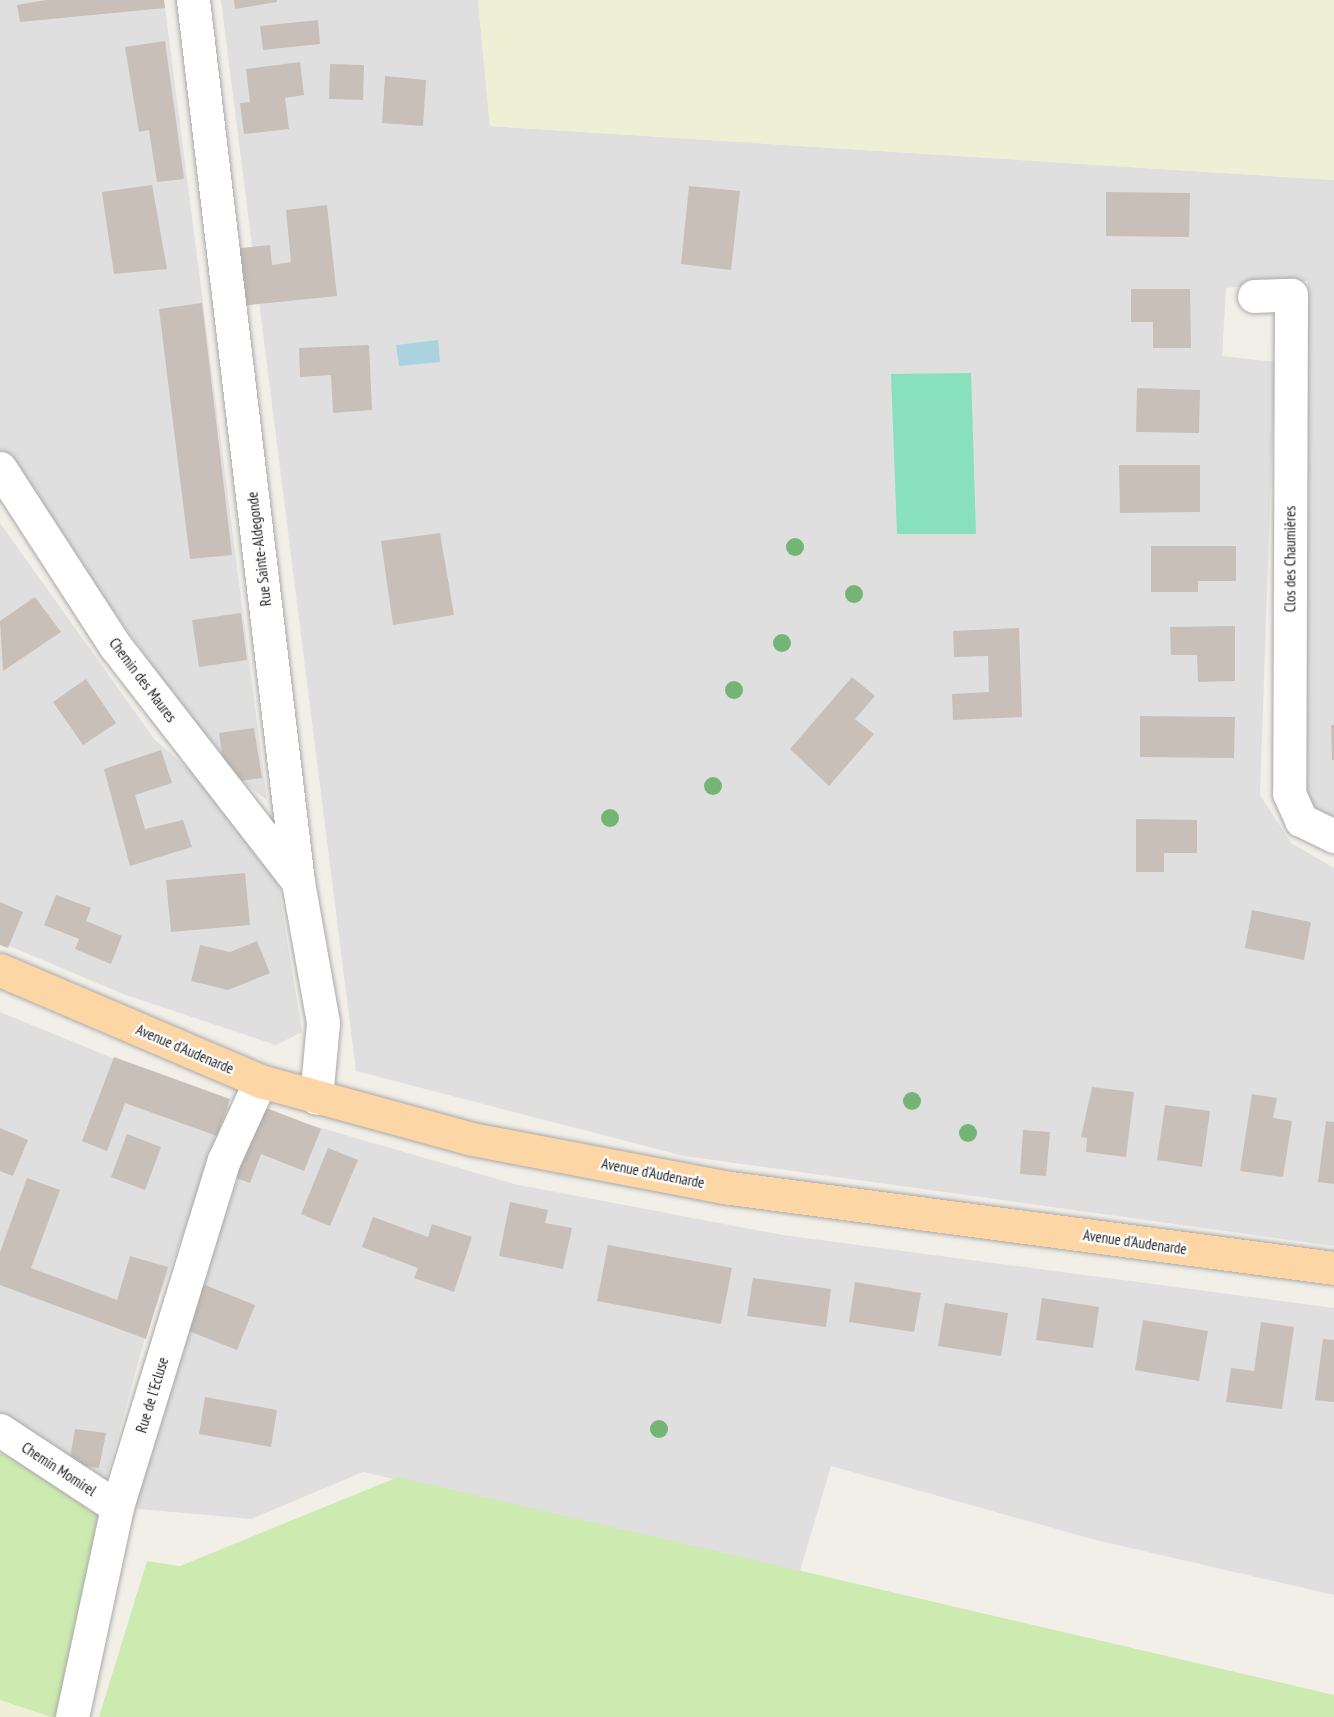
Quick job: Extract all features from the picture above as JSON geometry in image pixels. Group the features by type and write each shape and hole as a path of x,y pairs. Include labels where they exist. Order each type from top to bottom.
{"main road":[{"name":"Avenue d'Audenarde","path":"0,970 260,1081 472,1139 723,1187 1334,1268"}],"street":[{"name":"Rue Sainte-Aldegonde","path":"193,0 298,882 323,1023 316,1098"},
{"name":"Clos des Chaumières","path":"1254,297 1291,296 1289,793 1301,820 1334,836"},
{"name":"Chemin des Maures","path":"0,468 116,647 298,882"},
{"name":"Rue de l'Ecluse","path":"72,1717 117,1507 224,1160 260,1081"},
{"name":"Chemin Momirel","path":"0,1430 117,1507"}],"shaded area":[{"path":"0,0 164,0 267,800 229,772 0,453"},
{"path":"221,0 478,0 490,126 1334,180 1334,816 1324,816 1306,799 1308,281 1226,288 1222,356 1275,362 1260,795 1291,843 1334,868 1334,1246 684,1156 356,1071"},
{"path":"0,523 155,740 271,840 302,1032 276,1045 123,994 0,942"},
{"path":"0,1012 230,1106 146,1334 105,1483 0,1439"},
{"path":"263,1111 514,1184 783,1235 1334,1308 1334,1595 1096,1540 831,1466 800,1571 363,1472 251,1519 117,1507"}],"green space":[{"path":"478,0 1334,0 1334,180 490,126"},
{"path":"971,373 976,534 897,534 891,374"},
{"path":"0,1453 117,1507 71,1717 51,1717 0,1700"},
{"path":"398,1477 1334,1695 1334,1717 99,1717 147,1561 180,1566"},
{"path":"0,1700 51,1717 0,1717"}],"water":[{"path":"438,340 440,362 399,366 396,345"}],"building":[{"path":"46,0 164,0 165,8 20,22 17,5"},
{"path":"234,0 277,0 277,2 235,9"},
{"path":"318,20 320,44 263,50 260,26"},
{"path":"165,41 184,179 157,182 149,130 139,132 125,47"},
{"path":"300,62 304,95 285,98 289,129 244,134 240,103 250,102 246,69"},
{"path":"330,64 364,65 363,100 329,99"},
{"path":"385,76 426,80 423,126 382,123"},
{"path":"152,185 167,269 114,274 102,192"},
{"path":"689,186 740,191 731,270 681,264"},
{"path":"1106,192 1190,193 1189,237 1106,236"},
{"path":"327,205 337,296 239,306 233,249 270,245 272,265 291,262 286,210"},
{"path":"1131,289 1190,289 1191,348 1153,348 1153,322 1131,322"},
{"path":"202,303 232,555 190,559 159,309"},
{"path":"369,345 372,410 333,413 331,375 300,377 299,348"},
{"path":"1137,388 1200,390 1199,433 1136,432"},
{"path":"1119,465 1200,465 1200,512 1120,513"},
{"path":"440,533 454,615 393,625 381,541"},
{"path":"1151,546 1236,546 1236,581 1198,581 1198,592 1151,592"},
{"path":"35,597 61,632 3,671 0,621"},
{"path":"241,613 247,660 199,667 192,620"},
{"path":"1235,626 1235,681 1198,682 1197,655 1171,655 1170,627"},
{"path":"1019,628 1022,717 953,720 952,694 989,692 988,656 954,657 953,631"},
{"path":"852,677 875,696 855,719 874,734 829,786 790,749"},
{"path":"86,679 116,723 83,745 53,702"},
{"path":"1140,716 1235,717 1234,758 1140,757"},
{"path":"1331,725 1334,725 1334,760 1332,760"},
{"path":"254,728 262,778 226,783 219,733"},
{"path":"161,750 172,783 135,795 145,829 183,820 192,847 130,866 104,769"},
{"path":"1136,819 1197,820 1197,853 1164,853 1164,872 1136,872"},
{"path":"245,873 250,925 171,932 166,880"},
{"path":"56,895 91,908 86,921 122,936 111,964 75,949 79,939 44,925"},
{"path":"0,902 23,912 8,948 0,945"},
{"path":"1252,910 1311,922 1304,960 1245,948"},
{"path":"257,941 270,973 228,990 191,981 200,945 230,952"},
{"path":"114,1057 230,1099 217,1136 125,1103 107,1151 82,1141"},
{"path":"1092,1087 1134,1092 1126,1157 1086,1152 1087,1138 1081,1137"},
{"path":"1252,1094 1277,1098 1273,1118 1292,1121 1283,1177 1240,1171"},
{"path":"256,1104 321,1129 304,1171 261,1154 250,1183 228,1175"},
{"path":"1165,1105 1210,1111 1202,1167 1157,1160"},
{"path":"1326,1121 1334,1122 1334,1184 1318,1182"},
{"path":"0,1128 28,1140 13,1176 0,1171"},
{"path":"1023,1130 1050,1132 1046,1176 1020,1174"},
{"path":"127,1134 161,1147 145,1190 111,1177"},
{"path":"328,1148 358,1160 330,1226 301,1214"},
{"path":"27,1178 60,1190 31,1268 117,1300 130,1256 168,1267 146,1339 0,1285 0,1252"},
{"path":"510,1202 548,1210 545,1223 572,1228 563,1269 499,1256"},
{"path":"373,1217 428,1237 432,1224 472,1237 454,1292 414,1278 418,1268 362,1247"},
{"path":"608,1245 732,1268 721,1324 597,1301"},
{"path":"753,1278 831,1289 826,1327 747,1316"},
{"path":"855,1282 921,1293 914,1332 849,1322"},
{"path":"200,1283 255,1305 237,1350 181,1328"},
{"path":"1042,1298 1099,1307 1093,1348 1036,1340"},
{"path":"945,1303 1008,1313 1001,1356 938,1346"},
{"path":"1143,1320 1208,1331 1199,1381 1135,1370"},
{"path":"1261,1322 1294,1327 1282,1409 1226,1402 1231,1368 1254,1371"},
{"path":"1323,1339 1334,1340 1334,1402 1315,1400"},
{"path":"205,1397 277,1410 271,1447 199,1434"},
{"path":"75,1429 106,1433 99,1468 69,1464"}]}
